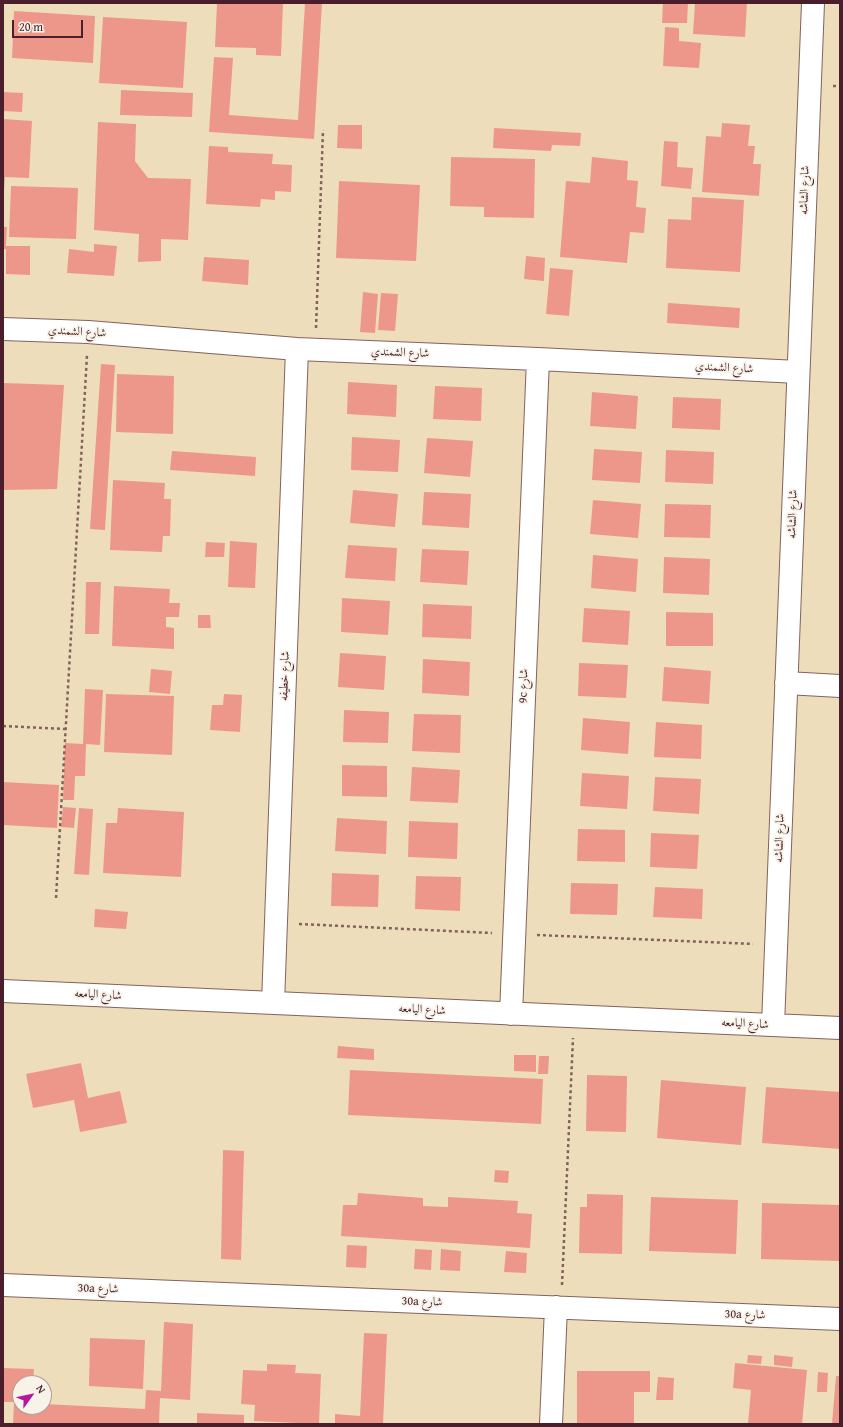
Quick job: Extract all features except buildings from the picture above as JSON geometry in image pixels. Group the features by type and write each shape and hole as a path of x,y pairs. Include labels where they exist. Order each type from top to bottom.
{"street":[{"name":"شارع الشاشه","path":"773,1026 813,3"},
{"name":"شارع الشمندي","path":"3,328 88,332 306,350 538,359 798,372"},
{"name":"شارع خطيفه","path":"273,1003 306,350"},
{"name":"9c شارع","path":"511,1014 538,359"},
{"path":"786,683 840,686"},
{"name":"شارع اليامعه","path":"3,991 840,1028"},
{"name":"30a شارع","path":"3,1285 840,1319"},
{"path":"551,1424 559,1308"}],"path":[{"path":"306,350 323,130"},
{"path":"56,898 88,332"},
{"path":"3,726 65,729"},
{"path":"559,1308 574,1016"}]}
